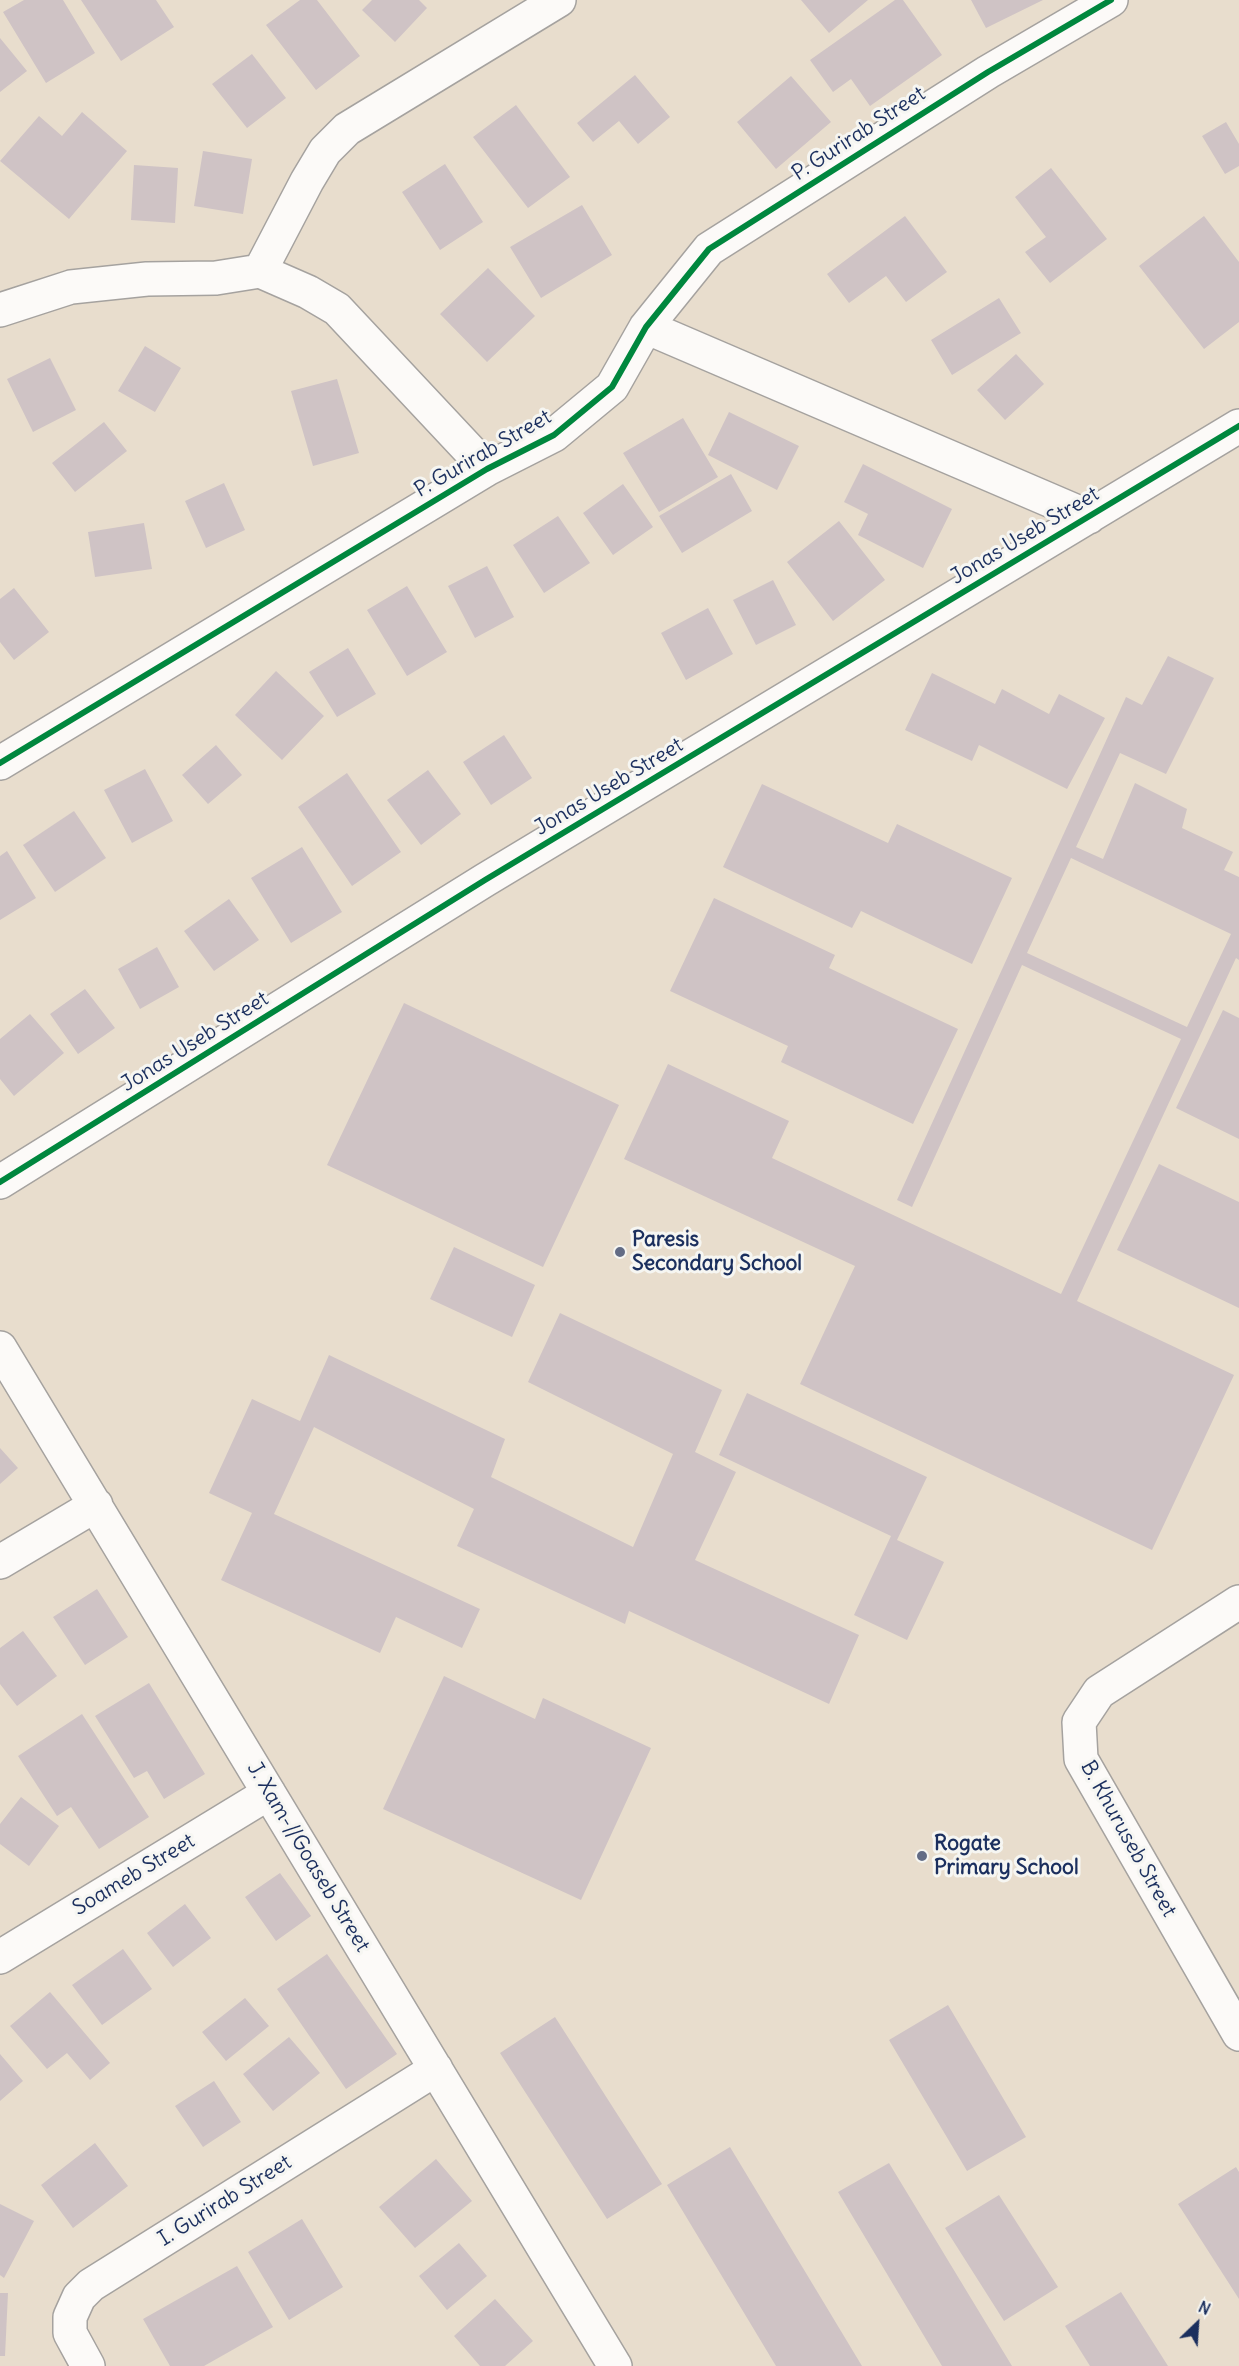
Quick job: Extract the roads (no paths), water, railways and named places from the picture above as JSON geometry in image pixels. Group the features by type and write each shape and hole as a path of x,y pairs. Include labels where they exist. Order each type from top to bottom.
{"street":[{"path":"260,272 325,151 347,129 559,0"},
{"name":"P. Gurirab Street","path":"0,763 486,469 554,435 612,387 646,327 709,249 960,90 1111,0"},
{"path":"0,310 71,286 147,279 216,278 260,272 308,292 337,309 486,469"},
{"path":"646,327 1089,517"},
{"name":"Jonas Useb Street","path":"0,1182 485,880 1239,426"},
{"name":"J. Xam-//Goaseb Street","path":"0,1348 615,2366"},
{"path":"0,1562 96,1505"},
{"name":"B. Khuruseb Street","path":"1239,1602 1099,1692 1079,1722 1081,1759 1239,2034"},
{"name":"Soameb Street","path":"0,1957 269,1793"},
{"name":"I. Gurirab Street","path":"88,2366 70,2333 70,2316 79,2297 92,2285 436,2069"}],"place":[{"name":"Paresis Secondary School","path":"620,1252"},
{"name":"Rogate Primary School","path":"922,1856"}]}
